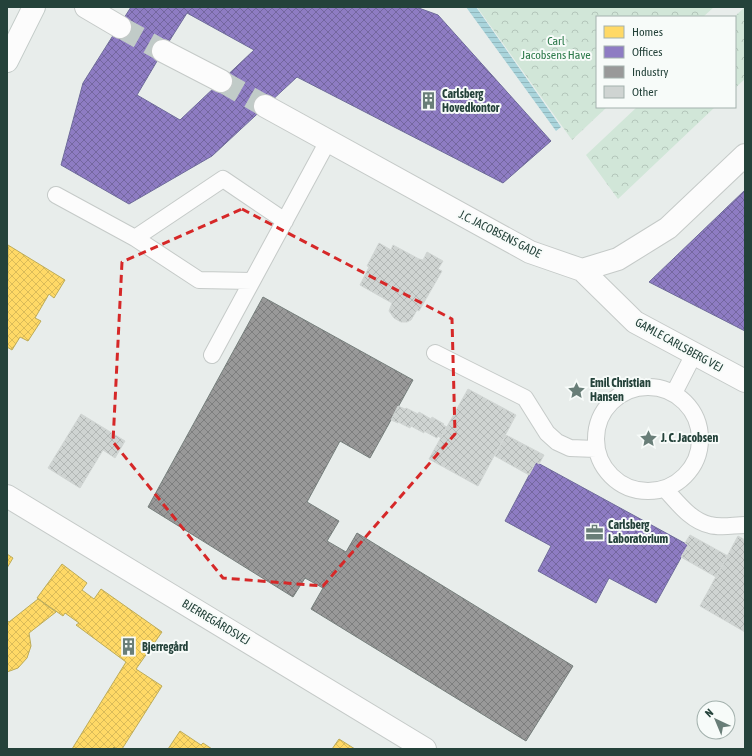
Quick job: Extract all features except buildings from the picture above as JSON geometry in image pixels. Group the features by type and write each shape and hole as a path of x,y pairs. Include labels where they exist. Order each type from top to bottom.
{"street":[{"path":"7,62 34,7"},
{"path":"86,7 120,27"},
{"path":"163,51 221,81"},
{"name":"J.C. JACOBSENS GADE","path":"265,106 530,252 582,270"},
{"path":"582,270 618,259 668,228 745,155"},
{"name":"GAMLE CARLSBERG VEJ","path":"582,270 635,322 745,381"},
{"name":"BJERREGÅRDSVEJ","path":"7,496 426,749"}],"lane":[{"path":"212,355 328,141"},
{"path":"135,238 223,179 285,220"},
{"path":"56,195 135,238 199,280 252,281"},
{"path":"435,354 525,398 547,433 558,442 570,448 596,449"},
{"path":"674,393 694,354"},
{"path":"644,386 660,388 674,393 686,402 694,414 699,429 700,443 697,458 689,471 679,482 665,489 650,492 635,490 621,485 610,476 601,464 596,449 595,434 598,420 606,406 617,396 630,389 644,386"},
{"path":"665,489 685,511 699,522 712,526 745,525"}],"highlighted area":[{"path":"242,209 452,319 455,434 323,586 223,578 113,442 122,262"}],"green space":[{"name":"Carl Jacobsens Have","path":"477,7 714,7 704,16 596,16 596,108 606,108 572,140"},
{"path":"745,7 745,79 736,87 736,16"},
{"path":"636,108 714,108 618,199 586,155"}],"water":[{"path":"466,7 476,7 561,127 556,131"}],"tunnel":[{"path":"120,27 163,51"},
{"path":"221,81 265,106"}],"place":[{"name":"Carlsberg Hovedkontor","path":"429,101"},
{"name":"Emil Christian Hansen","path":"577,390"},
{"name":"J. C. Jacobsen","path":"648,438"},
{"name":"Carlsberg Laboratorium","path":"595,532"},
{"name":"Bjerregård","path":"129,647"}]}
